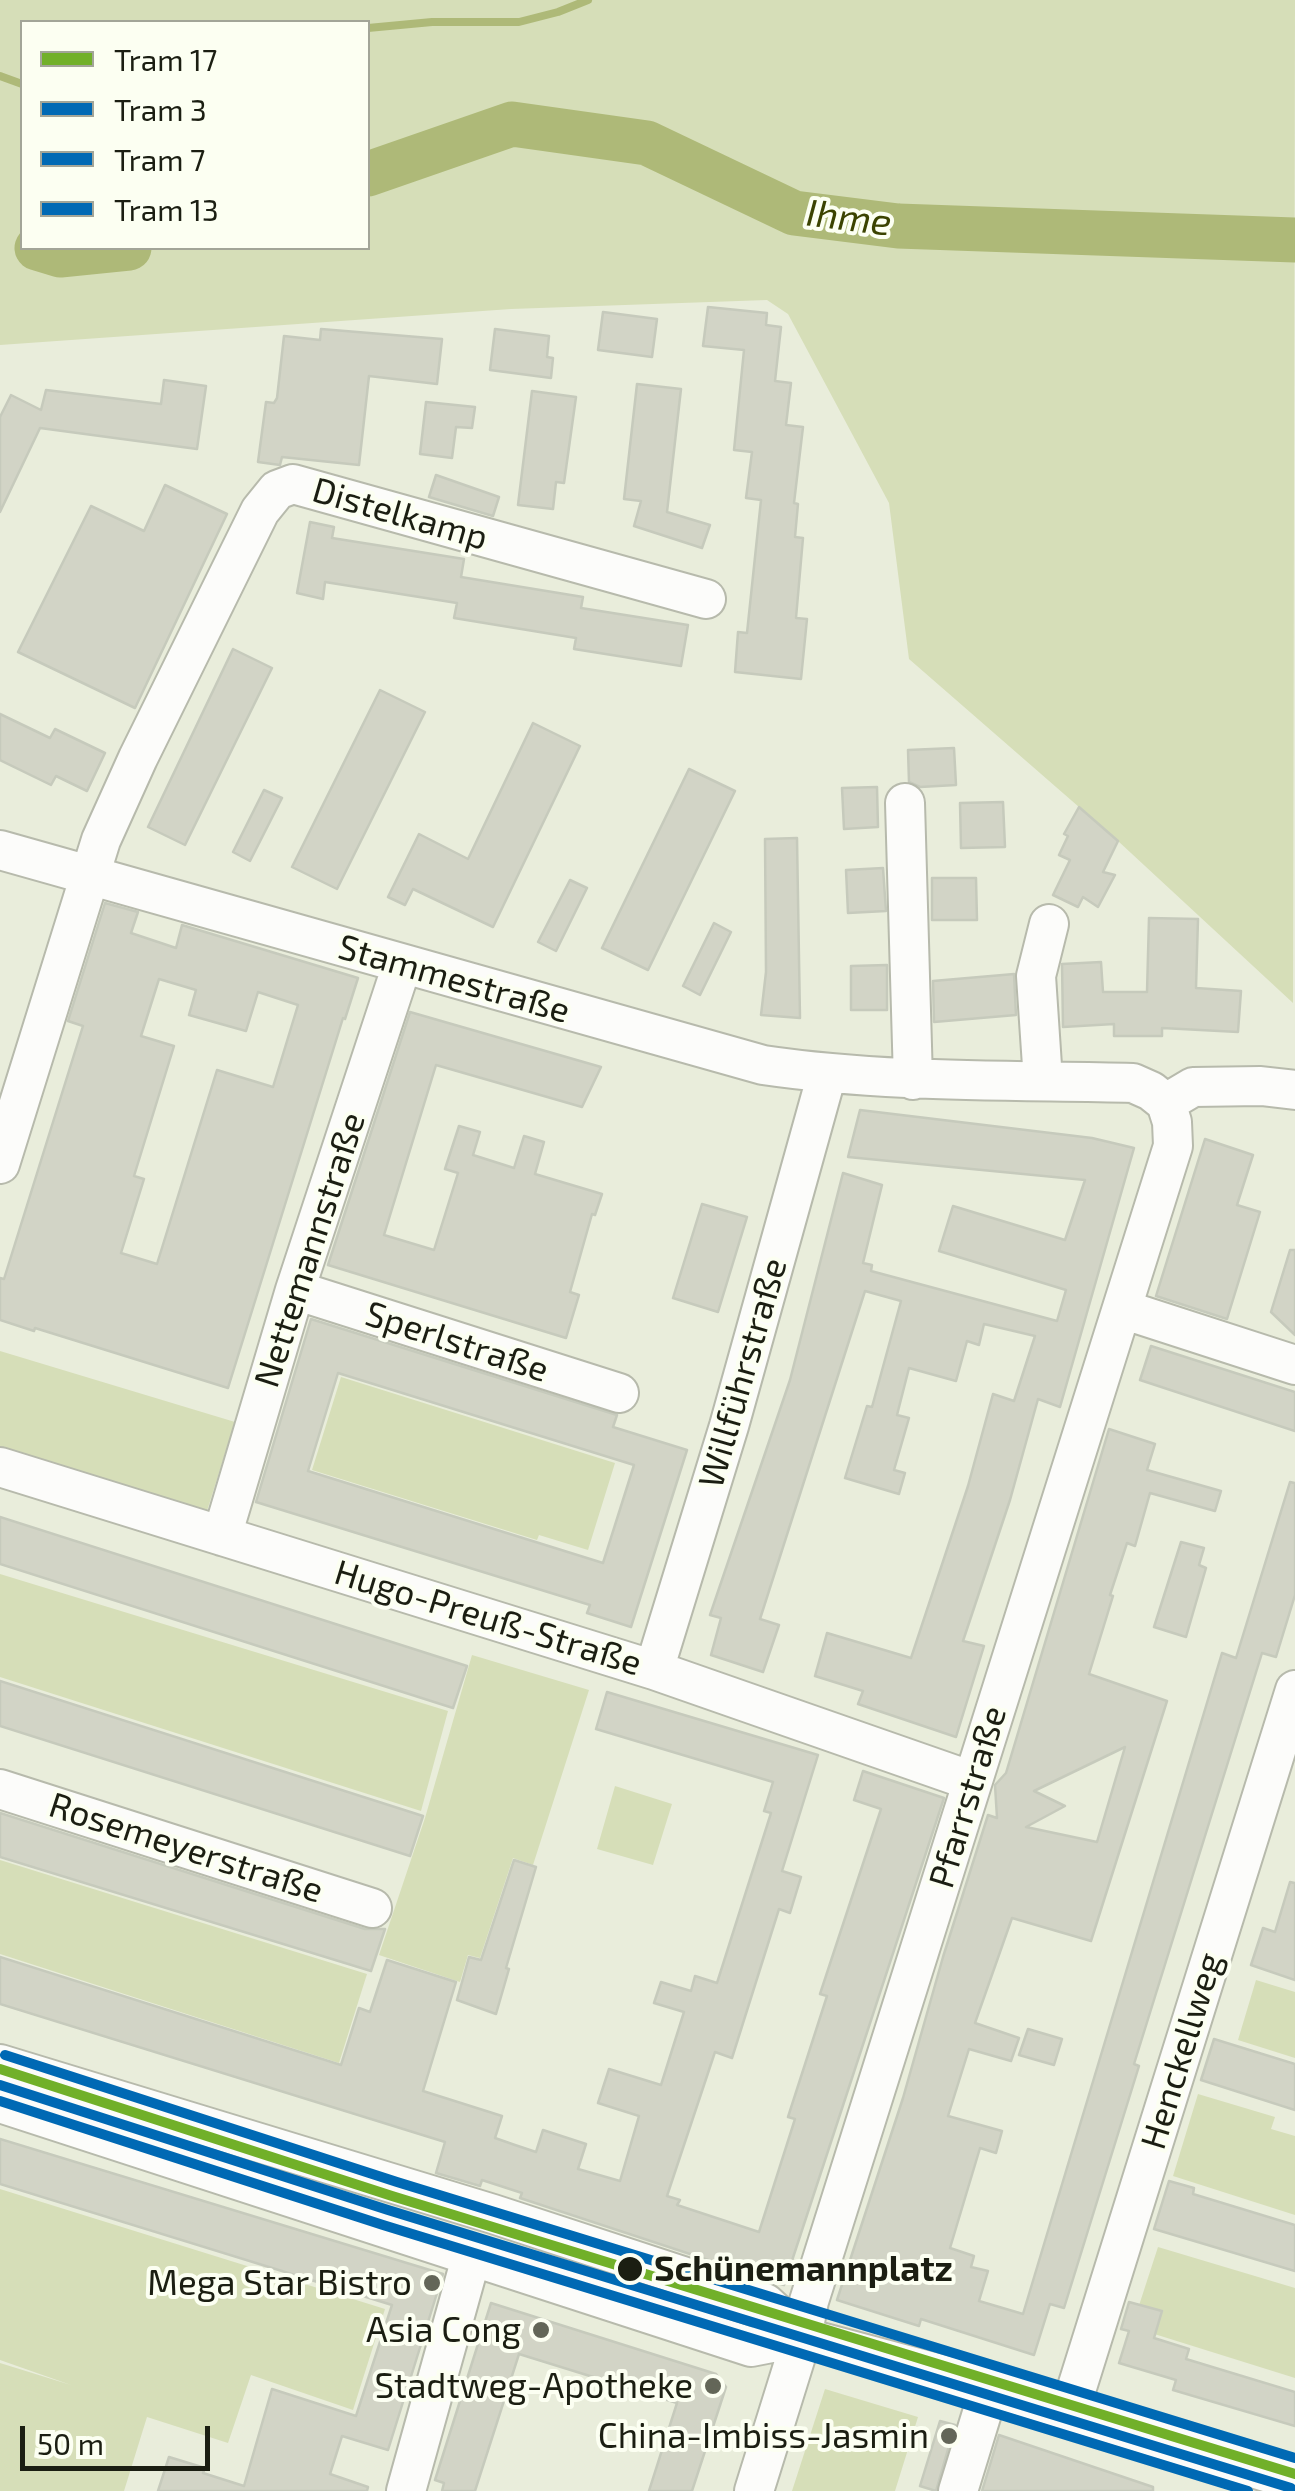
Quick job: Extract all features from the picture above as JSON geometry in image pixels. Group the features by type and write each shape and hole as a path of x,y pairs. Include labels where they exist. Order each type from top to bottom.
{"street":[{"name":"Distelkamp","path":"90,874 138,758 260,511 284,486 293,484 706,599"},
{"path":"905,803 913,1080"},
{"name":"Stammestraße","path":"0,850 763,1065 913,1080 1132,1082 1151,1090 1166,1103"},
{"path":"0,1164 90,874"},
{"path":"1043,1081 1036,976 1049,924"},
{"name":"Nettemannstraße","path":"222,1536 295,1290 402,965"},
{"name":"Willführstraße","path":"654,1670 729,1426 827,1074"},
{"path":"1166,1103 1193,1087 1295,1090"},
{"name":"Pfarrstraße","path":"754,2491 802,2338 809,2302 1172,1146 1172,1122 1166,1103"},
{"name":"Sperlstraße","path":"295,1290 619,1393"},
{"path":"1122,1309 1295,1364"},
{"name":"Hugo-Preuß-Straße","path":"0,1467 654,1670 972,1780"},
{"name":"Henckellweg","path":"1069,2413 1295,1690"},
{"name":"Rosemeyerstraße","path":"0,1788 372,1908"},
{"path":"0,2064 495,2215 765,2303 802,2338"},
{"path":"0,2103 751,2348 802,2338 990,2387 1295,2481"},
{"path":"406,2491 471,2258"},
{"path":"958,2491 990,2387"}],"green space":[{"path":"0,0 1295,0 1293,1003 1118,841 909,659 889,503 788,314 767,300 511,309 0,345"},
{"path":"0,1351 235,1422 206,1514 0,1450"},
{"path":"341,1377 615,1463 588,1550 539,1535 537,1540 312,1470"},
{"path":"0,1574 448,1711 421,1811 0,1677"},
{"path":"472,1655 589,1690 533,1865 513,1858 480,1958 468,1955 460,1982 379,1955 425,1818"},
{"path":"615,1786 672,1804 653,1865 597,1849"},
{"path":"0,1860 367,1974 339,2063 0,1954"},
{"path":"1256,1980 1295,1992 1295,2058 1238,2040"},
{"path":"1198,2094 1275,2117 1271,2129 1295,2136 1295,2215 1173,2176"},
{"path":"0,2189 385,2309 353,2410 251,2375 228,2443 147,2417 124,2491 0,2491 0,2363 71,2385 0,2360"},
{"path":"1158,2247 1295,2288 1295,2378 1132,2327"},
{"name":"Schünemannplatz","path":"825,2389 918,2417 895,2491 792,2491"}],"building":[{"path":"708,307 767,313 766,325 781,327 775,381 791,383 786,425 803,427 794,503 798,504 795,537 803,538 796,618 807,619 801,679 735,672 738,632 747,633 761,500 746,498 752,452 734,450 744,350 703,346"},
{"path":"603,312 657,319 652,357 598,350"},
{"path":"321,329 442,339 437,384 369,376 359,465 282,457 280,465 258,462 266,402 274,403 277,398 284,336 320,340"},
{"path":"495,329 549,336 551,378 490,370"},
{"path":"164,380 206,386 197,449 40,428 0,512 0,417 11,395 41,410 46,390 161,404"},
{"path":"637,384 681,389 667,512 710,525 702,548 634,526 641,501 624,499"},
{"path":"532,391 576,397 564,483 556,482 553,509 518,505"},
{"path":"426,402 475,407 472,428 456,427 452,458 420,454"},
{"path":"436,475 499,497 493,516 429,497"},
{"path":"165,485 227,514 135,708 18,652 91,506 144,531"},
{"path":"310,522 334,527 332,538 464,559 461,577 583,597 581,608 688,625 681,666 574,649 576,638 454,618 457,603 325,582 323,599 297,593"},
{"path":"233,649 272,668 185,845 148,827"},
{"path":"380,690 425,712 337,889 292,867"},
{"path":"0,714 50,738 55,729 105,753 87,791 56,776 51,785 0,760"},
{"path":"533,723 580,746 493,927 413,889 405,905 388,897 419,834 468,859"},
{"path":"954,748 956,785 920,787 909,782 908,750"},
{"path":"689,769 735,791 648,970 602,948"},
{"path":"877,787 878,827 844,829 842,788"},
{"path":"264,790 282,798 250,861 233,852"},
{"path":"1003,802 1005,847 961,848 960,803"},
{"path":"1079,807 1118,841 1103,872 1115,875 1098,907 1083,897 1078,907 1053,895 1070,860 1059,855 1068,836 1064,834"},
{"path":"797,838 800,1018 761,1015 766,972 765,839"},
{"path":"883,868 886,911 848,913 846,870"},
{"path":"932,878 976,878 977,920 932,920"},
{"path":"570,880 587,888 556,951 538,942"},
{"path":"105,903 138,912 131,933 176,948 182,925 358,978 228,1388 0,1320 0,1278 4,1279 83,1026 68,1021","holes":["159,979 196,990 189,1015 246,1031 258,992 298,1005 273,1087 217,1070 157,1264 121,1253 144,1179 134,1176 174,1046 141,1036"]},
{"path":"1149,918 1198,919 1196,988 1241,991 1238,1032 1162,1028 1162,1036 1114,1036 1114,1024 1063,1027 1062,964 1101,962 1103,992 1147,992"},
{"path":"714,923 731,932 700,995 683,986"},
{"path":"887,965 887,1010 851,1010 851,966"},
{"path":"1014,974 1016,1015 934,1022 933,981"},
{"path":"410,1012 601,1067 582,1107 436,1065 384,1235 434,1250 458,1173 445,1169 459,1126 480,1132 473,1155 514,1168 524,1136 544,1142 535,1174 602,1194 595,1215 592,1214 570,1292 579,1295 566,1338 328,1265"},
{"path":"860,1110 1092,1138 1134,1148 1060,1407 1038,1399 1010,1500 963,1641 984,1646 956,1737 858,1704 863,1691 815,1676 827,1633 911,1658 968,1486 993,1394 1014,1401 1035,1336 984,1324 979,1345 967,1341 956,1381 909,1368 897,1415 909,1418 894,1470 905,1473 899,1494 845,1478 867,1406 872,1407 901,1301 865,1291 760,1619 779,1625 763,1672 711,1655 721,1618 710,1615 790,1380 843,1173 882,1185 863,1263 872,1265 871,1271 1057,1321 1066,1290 939,1251 953,1206 1065,1240 1085,1180 848,1157"},
{"path":"1205,1139 1253,1155 1237,1205 1260,1212 1227,1319 1156,1296"},
{"path":"702,1204 747,1217 718,1312 673,1298"},
{"path":"1290,1250 1295,1250 1295,1335 1271,1312"},
{"path":"311,1319 617,1415 613,1427 687,1450 631,1627 587,1613 590,1605 256,1502","holes":["338,1373 634,1465 603,1563 308,1471"]},
{"path":"1151,1346 1295,1392 1295,1431 1140,1380"},
{"path":"1109,1429 1155,1444 1147,1470 1221,1491 1215,1511 1150,1493 1135,1546 1127,1543 1089,1674 1167,1701 1091,1941 1012,1918 975,2023 1019,2038 1011,2061 969,2049 948,2116 1002,2131 996,2153 980,2148 950,2248 974,2256 971,2267 988,2271 979,2301 1023,2314 1222,1653 1236,1658 1290,1482 1295,1483 1295,1595 1276,1657 1262,1653 1134,2064 1139,2066 1064,2308 1050,2304 1034,2355 921,2319 919,2326 837,2300 988,1815 997,1818 995,1785 1006,1773","holes":["1125,1747 1097,1842 1026,1827 1065,1806 1034,1791"]},
{"path":"0,1517 467,1666 453,1708 0,1564"},
{"path":"1181,1542 1204,1548 1199,1565 1206,1568 1186,1637 1154,1627"},
{"path":"0,1681 423,1816 410,1856 0,1726"},
{"path":"607,1692 818,1755 782,1871 801,1877 790,1913 779,1909 732,2058 715,2052 667,2196 680,2200 677,2205 759,2232 795,2119 788,2117 827,1996 820,1994 881,1809 854,1800 863,1771 944,1798 784,2285 520,2198 522,2193 482,2180 480,2186 436,2173 445,2142 0,2004 0,1957 341,2065 359,2008 370,2012 387,1960 456,1982 423,2091 502,2116 495,2138 536,2152 543,2130 586,2144 578,2169 620,2181 639,2116 598,2103 609,2069 661,2085 684,2012 654,2003 661,1982 691,1991 695,1976 717,1983 771,1813 764,1811 773,1782 596,1729"},
{"path":"0,1813 365,1929 385,1929 371,1971 0,1857"},
{"path":"514,1860 536,1867 496,2014 457,2000 469,1957 481,1960"},
{"path":"1290,1882 1295,1883 1295,1980 1251,1965 1263,1928 1275,1932"},
{"path":"1028,2029 1062,2039 1054,2065 1019,2055"},
{"path":"1214,2039 1295,2064 1295,2110 1201,2080"},
{"path":"0,2139 443,2274 388,2450 342,2436 330,2474 368,2487 367,2491 158,2491 169,2457 244,2486 272,2389 356,2416 392,2305 0,2184"},
{"path":"1169,2181 1194,2188 1193,2194 1295,2225 1295,2271 1154,2229"},
{"path":"1129,2302 1162,2311 1154,2338 1189,2349 1186,2359 1295,2392 1295,2426 1173,2390 1176,2380 1119,2363 1129,2331 1121,2329"},
{"path":"491,2303 716,2374 726,2387 692,2491 649,2491 677,2403 519,2354 475,2491 442,2491 444,2483 435,2480"},
{"path":"940,2421 955,2425 936,2491 920,2486"},
{"path":"999,2435 1153,2487 1153,2491 982,2491"}],"waterway":[{"path":"370,28 432,22 519,22 588,0"},
{"path":"0,76 20,83"},
{"name":"Ihme","path":"370,173 512,124 647,143 794,213 898,226 1295,240"},
{"name":"Ihme","path":"44,250 60,255 109,250"}],"tram line":[{"name":"7","path":"5,2055 397,2182 1295,2458"},
{"name":"17","path":"0,2069 392,2196 1295,2474"},
{"name":"3","path":"0,2085 388,2210 1291,2488"},
{"name":"13","path":"0,2101 383,2225 1248,2491"}],"place":[{"name":"Schünemannplatz","path":"630,2269"},
{"name":"Mega Star Bistro","path":"432,2283"},
{"name":"Asia Cong","path":"541,2330"},
{"name":"Stadtweg-Apotheke","path":"713,2386"},
{"name":"China-Imbiss-Jasmin","path":"949,2436"}]}
